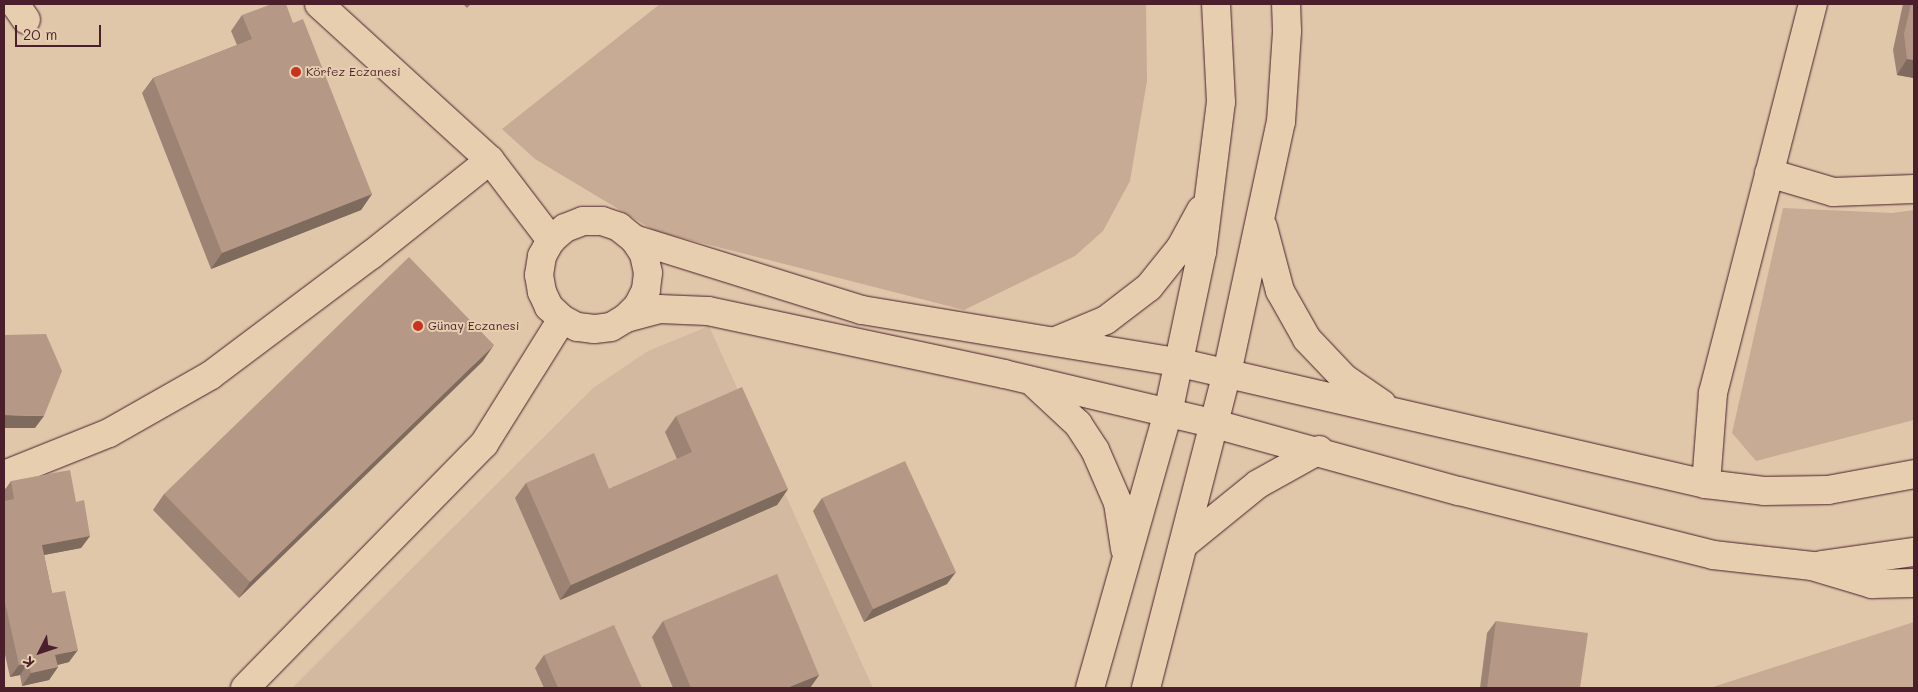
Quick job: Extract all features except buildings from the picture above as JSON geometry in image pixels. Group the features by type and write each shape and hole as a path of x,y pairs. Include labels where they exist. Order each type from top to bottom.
{"street":[{"path":"319,4 490,160 551,240"},
{"path":"1090,688 1168,413 1181,362 1202,252 1221,102 1216,4"},
{"path":"1146,688 1215,424 1281,122 1287,31 1286,4"},
{"path":"1706,484 1713,393 1813,4"},
{"path":"4,476 109,434 211,375 371,255 490,160"},
{"path":"1769,173 1833,192 1914,189"},
{"path":"1056,341 1106,320 1149,287 1166,268 1195,225 1212,176"},
{"path":"1261,211 1264,238 1280,291 1307,339 1325,359 1359,388 1413,418"},
{"path":"626,318 642,298 648,273 644,254 634,239 619,227 602,221 583,221 565,228 551,240 542,256 539,275 542,292 549,307 562,319 577,327 594,329 611,326 626,318 659,309 708,311 1032,381 1215,424 1319,450 1459,491 1713,555 1812,566 1872,584 1914,583"},
{"path":"634,239 862,310 1181,362 1413,418 1706,484 1764,491 1828,490 1914,474"},
{"path":"245,688 484,444 562,319"},
{"path":"1032,381 1067,412 1095,450 1118,503 1126,562"},
{"path":"1184,544 1252,489 1319,450"},
{"path":"1812,566 1914,552"}],"shaded area":[{"path":"660,4 1146,4 1147,81 1130,181 1103,231 1075,256 964,310 655,231 535,159 502,129"},
{"path":"1783,208 1892,213 1914,210 1914,420 1756,461 1732,433"},
{"path":"709,326 873,688 292,688 593,388 648,351"},
{"path":"1914,622 1914,688 1711,688 1713,687"}],"place":[{"name":"Körfez Eczanesi","path":"296,72"},
{"name":"Günay Eczanesi","path":"418,326"}]}
